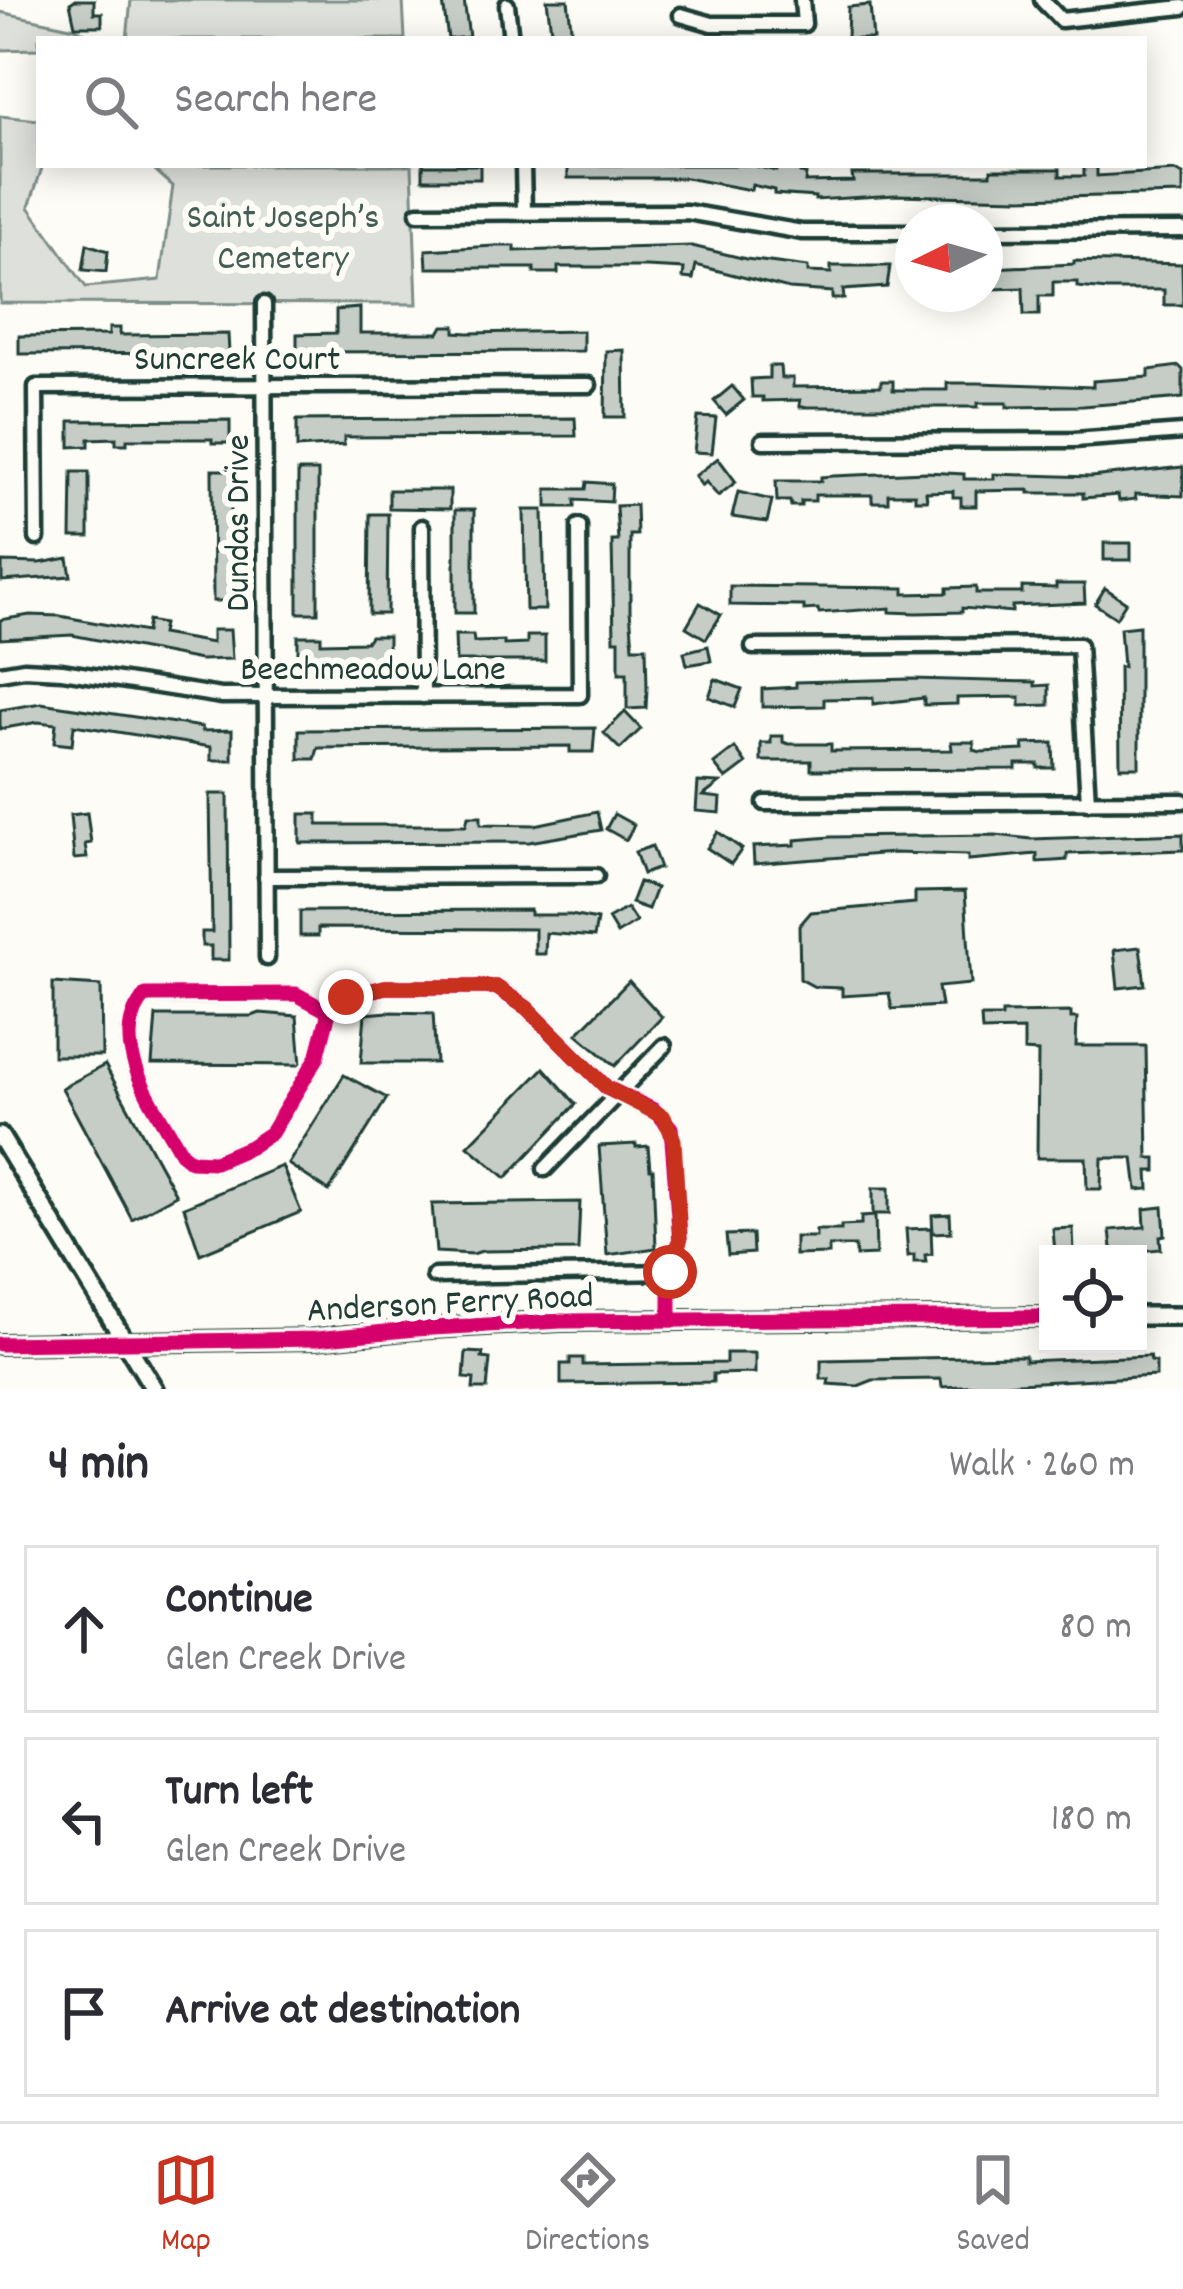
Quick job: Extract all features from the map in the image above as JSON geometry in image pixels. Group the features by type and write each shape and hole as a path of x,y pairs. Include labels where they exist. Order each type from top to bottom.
{"street":[{"path":"680,15 712,24 804,24 802,0"},
{"path":"1042,0 1060,20 1183,7"},
{"path":"507,5 511,36"},
{"path":"523,168 524,211"},
{"path":"418,213 687,212 802,232 895,232"},
{"path":"1003,231 1183,230"},
{"name":"Dundas Drive","path":"264,304 267,958"},
{"name":"Suncreek Court","path":"37,538 36,387 589,385"},
{"path":"763,441 1074,440 1183,432"},
{"name":"Beechmeadow Lane","path":"0,673 62,670 200,693 265,697 580,695 578,526"},
{"path":"422,527 423,696"},
{"path":"753,647 1079,645 1088,802"},
{"path":"765,803 1183,801"},
{"path":"266,877 596,877"},
{"path":"329,1012 296,994 146,995 131,1015 130,1052 181,1153 191,1161 215,1162 271,1133 317,1058 329,1012 346,997 385,987 496,987 527,1008 597,1080 654,1109 670,1127 680,1240 670,1272 670,1320"},
{"path":"545,1169 664,1046"},
{"path":"0,1136 154,1389"},
{"path":"434,1276 670,1272"},
{"path":"1147,1316 1183,1316"},
{"name":"Anderson Ferry Road","path":"0,1343 316,1339 466,1325 1039,1317"}],"green space":[{"path":"131,0 403,0 405,36 127,36"},
{"path":"0,12 92,36 36,36 36,49 0,50"},
{"name":"Saint Joseph’s Cemetery","path":"0,116 36,120 36,168 42,168 29,207 86,287 160,280 173,186 152,168 412,168 417,304 0,303"}],"building":[{"path":"94,0 94,13 102,13 102,26 75,26 70,3"},
{"path":"464,0 469,36 448,36 443,2"},
{"path":"547,0 568,0 572,36 552,36"},
{"path":"870,5 873,36 847,36 848,7"},
{"path":"423,168 480,168 480,179 423,179"},
{"path":"568,168 800,168 806,174 805,182 853,181 852,174 991,174 991,169 1060,169 1060,176 1084,176 1084,168 1097,168 1097,176 1176,171 1183,175 1183,194 896,195 815,200 774,194 774,190 752,185 751,190 686,178 568,178"},
{"path":"87,244 108,251 106,272 83,270"},
{"path":"515,246 515,251 692,246 808,267 808,272 831,273 831,266 890,266 887,287 843,290 844,299 832,299 832,292 789,289 696,265 693,279 683,278 684,269 646,267 558,267 558,273 534,273 534,268 427,268 426,250"},
{"path":"1182,264 1183,305 1164,305 1164,290 1107,290 1053,282 1053,296 1039,296 1039,315 1024,315 1023,288 1003,289 1003,267"},
{"path":"360,308 360,333 439,333 443,326 468,333 583,331 583,351 297,352 297,334 336,333 336,310"},
{"path":"109,328 120,328 120,335 228,334 229,353 19,354 19,336 109,335"},
{"path":"624,350 625,417 605,417 606,351"},
{"path":"769,366 780,366 781,378 793,378 793,387 881,386 881,381 893,381 893,390 947,390 947,383 1093,387 1093,381 1149,377 1149,370 1179,366 1183,398 1083,406 800,407 800,400 752,397 751,379 769,378"},
{"path":"732,386 744,400 726,415 714,401"},
{"path":"698,417 716,418 712,453 694,452"},
{"path":"575,418 576,436 344,437 344,445 297,448 297,420"},
{"path":"230,420 230,443 127,439 127,444 116,444 116,438 89,439 89,446 70,447 70,421"},
{"path":"718,458 736,482 718,496 695,476"},
{"path":"1183,467 1183,496 1135,494 1136,499 1119,501 1118,495 1083,498 1083,493 1029,490 976,491 976,506 961,506 961,497 953,497 953,491 926,492 927,500 915,500 915,494 888,494 888,502 872,502 872,495 815,495 815,501 801,501 801,506 777,501 776,481 821,481 821,477 926,472 964,474 964,479 994,479 994,474 1091,477"},
{"path":"212,470 231,470 231,601 213,601"},
{"path":"298,471 318,471 318,613 298,613"},
{"path":"72,472 89,472 89,537 71,537"},
{"path":"587,482 612,484 611,502 575,500 575,507 547,507 547,489 586,489"},
{"path":"389,490 450,490 450,509 389,508"},
{"path":"738,492 772,500 767,522 732,517"},
{"path":"636,505 637,535 630,535 630,610 633,647 646,647 647,688 646,708 627,709 627,673 619,673 619,640 614,640 612,541 618,541 616,506"},
{"path":"455,510 474,510 474,613 455,613"},
{"path":"524,510 543,510 545,610 526,610"},
{"path":"370,514 388,514 387,614 369,614"},
{"path":"1104,543 1131,543 1131,560 1104,560"},
{"path":"68,558 71,576 2,581 2,562"},
{"path":"1056,584 1084,584 1085,603 1012,606 1012,612 962,608 962,612 916,613 890,612 890,608 819,613 818,609 804,610 804,606 730,605 730,586 904,588 904,594 976,587 976,593 1022,593 1022,587 1056,588"},
{"path":"1105,588 1126,602 1116,618 1095,604"},
{"path":"700,603 721,615 706,639 686,627"},
{"path":"30,615 146,632 148,621 163,624 161,634 212,643 212,630 230,630 232,659 200,660 72,635 0,639 0,620"},
{"path":"1139,626 1139,767 1120,767 1120,628"},
{"path":"455,635 473,635 474,642 504,641 504,645 527,644 527,636 545,636 545,661 456,661"},
{"path":"298,636 321,636 321,643 366,642 370,636 388,636 388,661 298,662"},
{"path":"708,646 711,661 687,665 684,652"},
{"path":"715,679 742,689 735,707 709,697"},
{"path":"796,682 1035,682 1035,686 1049,685 1049,705 1020,706 1020,697 957,698 957,704 924,705 924,698 873,704 873,698 824,699 824,706 762,707 762,689 796,687"},
{"path":"41,703 202,727 202,731 232,730 232,760 211,760 211,747 74,725 72,745 54,743 56,724 0,729 0,710"},
{"path":"625,712 641,729 620,749 604,733"},
{"path":"595,728 593,752 570,752 570,746 318,748 315,759 299,759 299,730"},
{"path":"771,736 783,736 789,744 831,744 831,751 952,750 951,742 974,742 974,750 981,752 1053,743 1054,768 1016,764 1016,769 811,770 811,761 761,761 761,743 771,743"},
{"path":"735,748 746,764 726,779 714,764"},
{"path":"698,782 720,783 703,796 721,798 720,813 696,811"},
{"path":"210,794 228,794 229,960 211,960 211,946 202,946 202,932 212,932"},
{"path":"597,812 601,830 529,842 300,843 300,814 318,814 318,825 466,825 468,816 481,816 481,824 535,825"},
{"path":"87,813 91,843 85,844 87,858 74,859 70,815"},
{"path":"614,814 634,825 626,840 606,829"},
{"path":"718,832 742,849 731,864 707,848"},
{"path":"1183,834 1183,850 1067,854 1067,860 1037,862 1037,854 968,860 968,855 893,853 754,864 753,847 831,837 996,835 1031,839"},
{"path":"652,846 660,868 643,874 635,852"},
{"path":"639,882 656,888 648,909 631,903"},
{"path":"965,891 971,984 938,987 941,1006 892,1009 889,993 842,996 842,988 815,987 800,979 799,926 811,912 915,903 915,892"},
{"path":"627,908 636,922 617,934 608,919"},
{"path":"530,910 530,915 597,920 594,937 546,933 545,954 535,954 535,929 318,928 318,936 300,936 300,911"},
{"path":"1140,947 1145,985 1118,988 1114,950"},
{"path":"629,981 662,1017 615,1066 577,1034"},
{"path":"53,983 101,986 102,1056 53,1056"},
{"path":"1071,1012 1071,1018 1077,1018 1076,1046 1146,1046 1148,1158 1156,1158 1156,1171 1148,1171 1149,1189 1137,1190 1133,1158 1102,1158 1101,1189 1087,1189 1086,1158 1037,1158 1038,1052 1024,1051 1024,1030 982,1031 981,1017"},
{"path":"433,1013 436,1063 361,1063 365,1014"},
{"path":"156,1016 297,1016 301,1065 152,1064"},
{"path":"105,1065 176,1195 132,1219 62,1088"},
{"path":"544,1068 576,1104 506,1178 468,1146"},
{"path":"344,1075 387,1098 329,1191 288,1164"},
{"path":"599,1146 648,1146 653,1169 656,1248 607,1255"},
{"path":"282,1166 301,1212 200,1254 184,1207"},
{"path":"873,1188 889,1188 889,1214 873,1214"},
{"path":"580,1202 578,1250 436,1252 432,1204"},
{"path":"1163,1207 1161,1249 1112,1245 1110,1230 1145,1227 1144,1209"},
{"path":"950,1214 951,1232 933,1233 932,1215"},
{"path":"875,1216 876,1255 856,1256 855,1246 829,1246 829,1254 795,1255 795,1237 816,1237 816,1230 841,1230 841,1226 861,1225 861,1217"},
{"path":"931,1228 932,1254 925,1255 926,1262 914,1262 914,1255 908,1256 906,1229"},
{"path":"1073,1228 1074,1245 1054,1245 1053,1229"},
{"path":"752,1234 753,1253 728,1255 726,1235"},
{"path":"466,1352 483,1353 482,1358 490,1359 487,1389 473,1389 474,1379 464,1378"},
{"path":"726,1353 755,1353 755,1373 713,1374 713,1382 561,1384 561,1364 570,1364 570,1358 583,1358 583,1365 726,1363"},
{"path":"1025,1356 1025,1361 1150,1356 1156,1362 1156,1376 942,1387 941,1379 873,1380 858,1386 828,1384 829,1379 821,1379 821,1360"}],"cycle path":[{"path":"329,1012 296,994 146,995 134,1013 132,1054 148,1096 181,1153 191,1161 215,1162 271,1133 317,1058 329,1012 346,997 385,987 496,987 527,1008 607,1088 654,1110 671,1128 680,1240 670,1272 670,1320"},
{"path":"0,1344 316,1339 561,1321 1039,1317"}],"route":[{"path":"346,997 385,987 496,987 527,1008 607,1088 664,1117 674,1140 680,1240 670,1272"}]}
